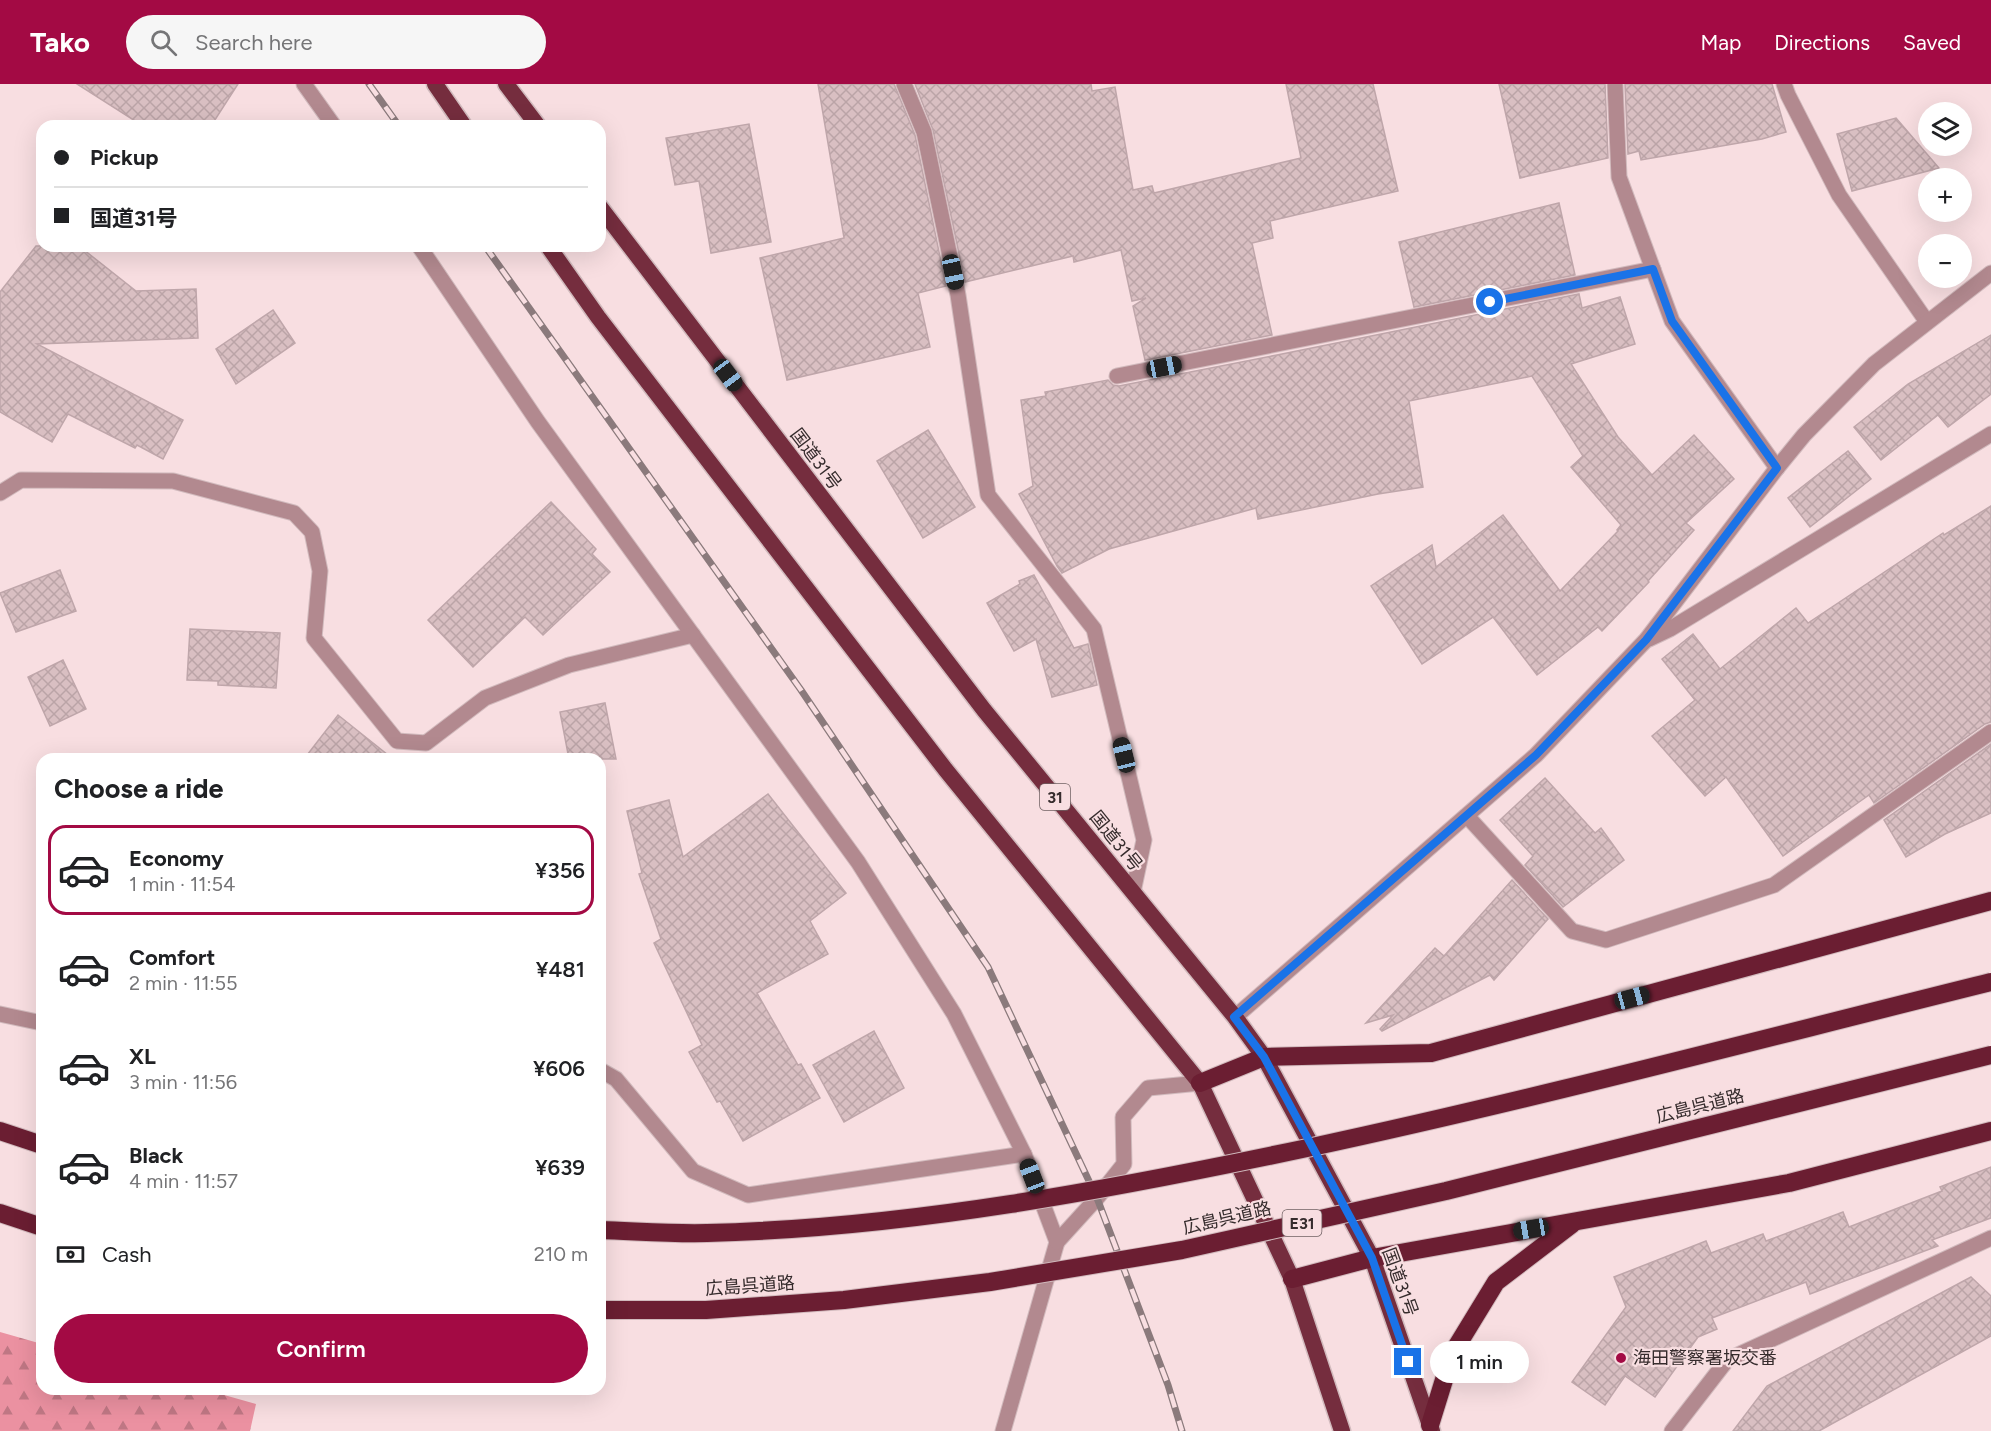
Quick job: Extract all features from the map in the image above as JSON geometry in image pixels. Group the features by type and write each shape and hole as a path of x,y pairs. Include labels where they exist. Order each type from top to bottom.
{"highway":[{"path":"435,84 460,120"},
{"path":"509,85 534,120"},
{"name":"国道31号","path":"606,215 984,710 1264,1057 1372,1258 1431,1428"},
{"path":"552,252 598,317 945,769 1200,1083 1292,1279 1342,1431"},
{"path":"1200,1083 1264,1057 1431,1053 1991,901"},
{"path":"606,1230 705,1233 840,1225 981,1210 1172,1177 1431,1121 1991,982"},
{"name":"広島呉道路","path":"606,1310 706,1310 844,1300 990,1282 1182,1250 1446,1191 1991,1055"},
{"path":"0,1131 36,1142"},
{"path":"1292,1279 1372,1258 1789,1183 1991,1131"},
{"path":"0,1213 36,1225"},
{"path":"1431,1428 1452,1354 1496,1282 1576,1221"}],"street":[{"path":"304,84 330,120"},
{"path":"904,84 924,132 958,295 988,495 1094,629 1144,840 1132,892"},
{"path":"1615,84 1619,177 1672,321 1777,468"},
{"path":"1784,84 1839,195 1927,322"},
{"path":"423,252 538,422 871,882 954,1014 1024,1154 1057,1242"},
{"path":"1117,376 1653,269"},
{"path":"1234,1017 1536,755 1646,640 1804,435 1874,364 1991,273"},
{"path":"1646,640 1671,629 1991,434"},
{"path":"0,493 21,480 173,481 294,513 312,532 320,571 314,638 397,741 426,743 485,698 569,665 693,635"},
{"path":"1467,816 1572,931 1605,940 1774,885 1991,732"},
{"path":"0,1014 36,1022"},
{"path":"606,1073 616,1079 693,1170 748,1196 1024,1154"},
{"path":"1003,1431 1057,1242 1124,1164 1123,1117 1148,1088 1200,1083"},
{"path":"1672,1431 1727,1360 1991,1238"}],"green space":[{"path":"0,1332 36,1342 36,1395 224,1395 256,1404 250,1431 0,1431"}],"building":[{"path":"77,84 238,84 215,120 134,120"},
{"path":"818,84 894,84 915,135 946,286 918,293 930,347 787,380 760,258 844,238"},
{"path":"915,84 1091,84 1092,91 1115,87 1133,190 1152,186 1154,193 1301,158 1286,84 1373,84 1398,191 1270,221 1273,238 1252,243 1272,335 1145,360 1133,306 1146,298 1132,301 1121,250 1074,262 1073,256 965,282 933,130"},
{"path":"1499,84 1605,84 1608,158 1520,178"},
{"path":"1625,84 1772,84 1786,132 1762,139 1641,160 1639,151 1628,154"},
{"path":"1896,118 1918,144 1918,156 1929,156 1939,168 1918,168 1918,174 1852,191 1837,134"},
{"path":"749,124 771,242 711,253 699,181 675,185 666,138"},
{"path":"1559,203 1575,275 1414,307 1399,242"},
{"path":"36,246 36,252 87,252 136,291 196,289 198,338 37,344 183,420 163,459 137,445 135,448 68,414 52,442 0,412 0,292"},
{"path":"1579,294 1582,308 1620,297 1635,344 1571,364 1618,437 1652,475 1694,435 1734,479 1686,523 1694,530 1602,631 1598,627 1537,675 1493,617 1422,664 1371,586 1432,545 1436,567 1503,515 1560,591 1618,531 1621,525 1571,467 1583,456 1532,376 1409,401 1423,487 1258,519 1256,508 1109,549 1062,573 1019,494 1033,486 1021,400 1046,396 1045,392 1108,380 1113,385 1119,386"},
{"path":"273,310 295,343 236,384 216,349"},
{"path":"1991,335 1991,394 1948,427 1938,415 1881,460 1854,427 1908,384"},
{"path":"928,430 975,507 923,538 877,461"},
{"path":"1848,451 1871,479 1810,527 1788,498"},
{"path":"551,502 596,549 592,554 610,572 543,635 525,617 473,667 428,620"},
{"path":"1991,506 1991,722 1874,803 1869,795 1783,856 1726,777 1705,796 1652,736 1695,700 1662,659 1693,634 1720,669 1796,608 1808,623 1943,533 1944,535"},
{"path":"60,570 76,611 16,632 0,593"},
{"path":"1034,575 1074,648 1088,644 1097,685 1052,697 1036,639 1014,651 987,603 1020,584 1019,581"},
{"path":"190,629 280,633 276,688 218,685 218,681 187,680"},
{"path":"63,660 86,709 50,726 28,677"},
{"path":"605,703 616,759 606,759 606,753 568,753 560,712"},
{"path":"338,715 386,753 309,753"},
{"path":"1991,744 1991,813 1945,834 1906,857 1884,820"},
{"path":"1545,778 1595,833 1601,828 1624,860 1563,907 1525,865 1533,856 1500,820"},
{"path":"768,794 846,893 810,921 828,954 757,993 798,1065 801,1064 820,1098 743,1141 720,1101 717,1102 689,1052 702,1045 654,943 661,939 639,874 642,873 627,811 669,800 683,857"},
{"path":"1512,880 1548,919 1494,980 1490,975 1382,1031 1380,1029 1393,1015 1366,1023 1435,948 1444,956"},
{"path":"874,1031 904,1088 844,1122 813,1065"},
{"path":"1991,1167 1991,1218 1932,1240 1938,1246 1810,1294 1806,1282 1712,1318 1717,1329 1698,1337 1655,1397 1625,1376 1605,1405 1572,1382 1626,1307 1614,1277 1706,1241 1711,1253 1763,1234 1766,1241 1843,1212 1849,1227 1942,1191 1940,1187"},
{"path":"1971,1277 1991,1296 1991,1336 1819,1431 1733,1431 1767,1386"}],"railway":[{"path":"369,84 395,120"},
{"path":"489,252 801,690 988,967 1097,1198 1168,1385 1182,1431"}],"place":[{"name":"海田警察署坂交番","path":"1621,1358"}],"route":[{"path":"1408,1362 1372,1258 1264,1057 1234,1017 1536,755 1646,640 1777,468 1672,321 1653,269 1490,302"}]}
